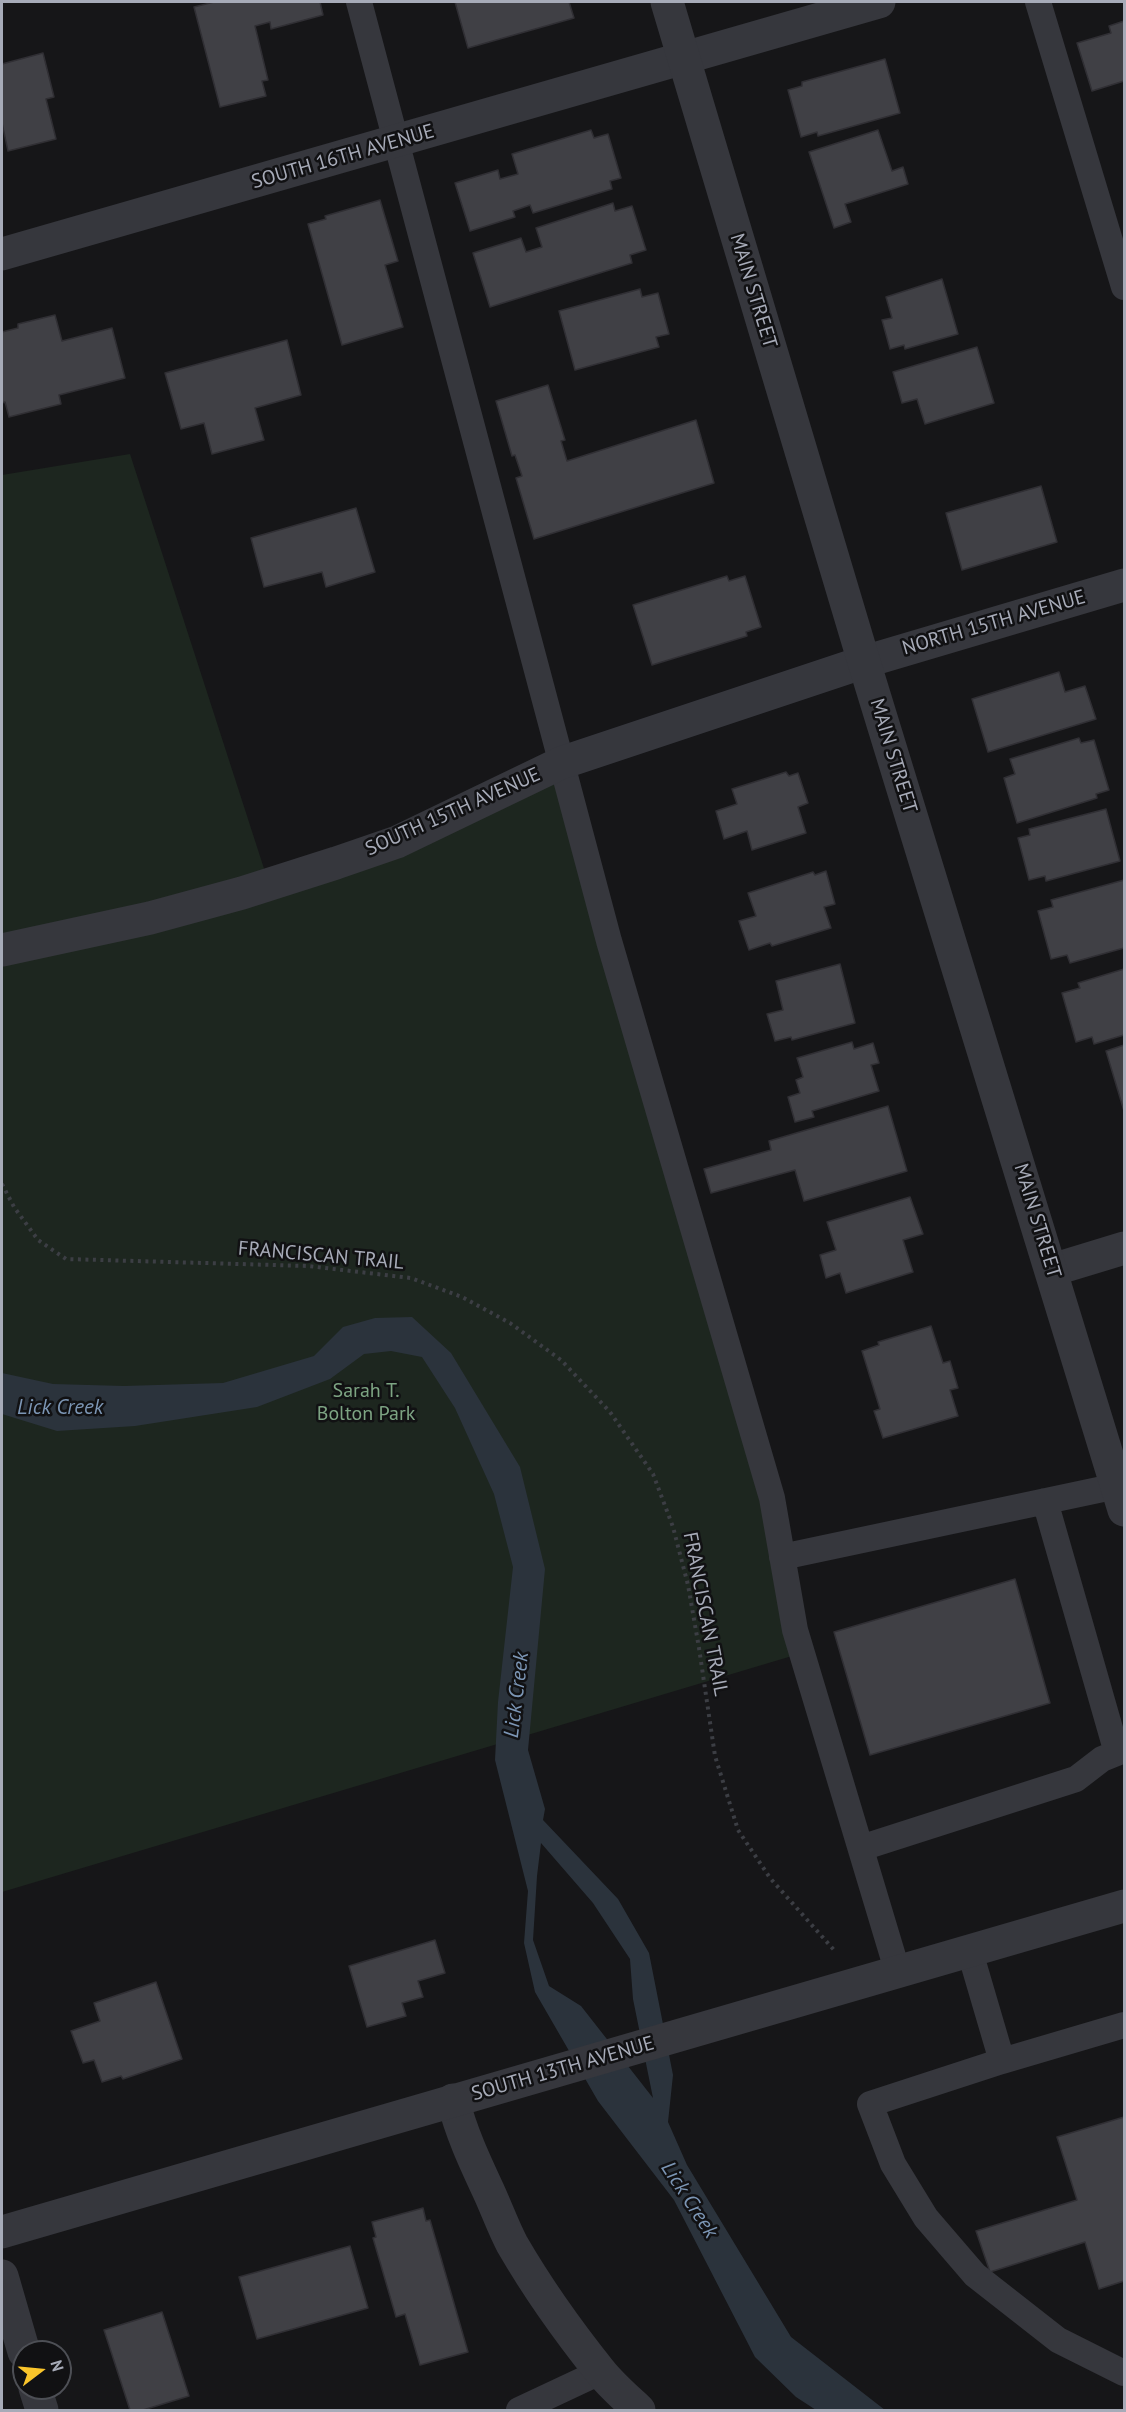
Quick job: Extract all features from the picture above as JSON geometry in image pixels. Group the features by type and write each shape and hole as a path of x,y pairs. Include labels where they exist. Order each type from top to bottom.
{"street":[{"name":"MAIN STREET","path":"667,2 864,662 1121,1498"},
{"name":"SOUTH 16TH AVENUE","path":"2,254 879,2"},
{"name":"NORTH 15TH AVENUE","path":"864,662 1125,585"},
{"name":"SOUTH 15TH AVENUE","path":"2,950 150,918 242,893 336,863 397,842 561,763 864,662"},
{"path":"1052,1270 1125,1248"},
{"name":"SOUTH 13TH AVENUE","path":"2,2232 1125,1906"},
{"path":"453,2100 463,2138 512,2244 524,2260 531,2277 575,2341 590,2356 600,2372 639,2410"},
{"path":"2,2276 21,2340"}],"lane":[{"path":"359,2 609,941 772,1498 795,1630 898,1973"},
{"path":"1038,2 1119,252 1125,287"},
{"path":"782,1557 1045,1501 1121,1498"},
{"path":"861,1848 1076,1779 1102,1759 1121,1751 1045,1501"},
{"path":"970,1952 1002,2061"},
{"path":"1125,2025 1002,2061 870,2104 889,2154 926,2218 975,2275 1058,2340 1125,2373"},
{"path":"519,2410 600,2372"}],"path":[{"name":"FRANCISCAN TRAIL","path":"2,1184 14,1207 38,1240 66,1259 308,1266 411,1278 462,1297 501,1318 561,1360 610,1412 653,1474 673,1527 688,1585 714,1756 738,1830 770,1878 834,1950"}],"green space":[{"name":"Sarah T. Bolton Park","path":"130,454 269,884 561,763 802,1653 2,1892 2,475"}],"water":[{"name":"Lick Creek","path":"412,1317 451,1353 520,1467 545,1569 528,1750 545,1809 543,1820 618,1899 649,1953 673,2075 668,2122 687,2165 791,2337 885,2410 816,2410 796,2397 755,2357 674,2200 598,2101 535,1992 524,1943 528,1891 495,1760 498,1702 513,1567 494,1494 455,1408 422,1357 391,1351 364,1354 330,1379 257,1407 135,1426 57,1431 2,1414 2,1373 53,1384 124,1386 223,1383 314,1356 343,1327 375,1318","holes":["541,1843 593,1903 630,1959 633,1999 653,2098 581,2006 549,1986 533,1940"]}],"building":[{"path":"214,2 320,2 323,15 271,29 270,22 255,26 268,80 262,81 266,96 220,107 194,7"},
{"path":"455,2 569,2 574,18 468,48"},
{"path":"1124,21 1124,81 1092,91 1077,43 1111,33 1109,26"},
{"path":"43,53 54,97 46,99 56,139 8,151 2,123 2,64"},
{"path":"885,59 900,113 818,136 817,132 801,137 788,90 802,86 802,82"},
{"path":"591,130 594,138 608,134 621,178 610,181 612,189 533,213 530,205 513,211 515,217 470,231 455,183 498,170 500,179 518,174 512,154"},
{"path":"878,130 892,171 903,167 908,184 845,204 851,222 834,228 809,152"},
{"path":"380,200 398,261 385,265 403,327 342,345 308,224 326,219 325,216"},
{"path":"613,203 615,211 632,206 646,250 630,255 632,263 490,307 473,253 521,238 526,252 542,247 536,228"},
{"path":"942,279 958,334 905,349 904,345 890,349 882,320 892,318 886,297"},
{"path":"640,289 642,297 658,293 669,334 656,337 659,347 575,370 559,311"},
{"path":"55,315 62,341 112,328 125,378 59,395 61,404 9,417 5,402 2,403 2,332 18,328 18,324"},
{"path":"287,340 301,395 255,408 264,440 212,454 204,423 181,429 165,373"},
{"path":"977,347 994,403 925,424 917,399 902,403 893,372"},
{"path":"548,385 565,440 561,441 567,461 696,420 714,483 534,539 516,478 522,476 515,455 512,456 496,401"},
{"path":"1041,486 1057,542 962,570 946,513"},
{"path":"356,508 375,572 326,587 322,572 264,587 251,538"},
{"path":"727,576 729,581 745,576 761,627 746,632 747,636 652,665 633,605"},
{"path":"1059,672 1065,692 1085,686 1096,719 988,752 972,699"},
{"path":"1079,738 1081,743 1094,740 1109,790 1096,794 1097,798 1017,823 1004,778 1015,774 1010,759"},
{"path":"786,772 789,776 798,773 808,803 798,807 806,833 752,850 747,831 724,839 716,811 737,804 732,789"},
{"path":"1106,809 1120,861 1046,881 1045,876 1029,880 1018,838 1030,835 1029,829"},
{"path":"826,871 835,904 824,907 831,928 772,946 770,943 749,950 739,921 756,916 748,893 813,872 815,875"},
{"path":"1124,880 1124,948 1070,963 1067,955 1051,959 1038,911 1053,907 1051,900"},
{"path":"840,964 855,1023 792,1040 791,1037 775,1041 767,1014 783,1010 776,981"},
{"path":"1124,969 1124,1035 1094,1044 1092,1037 1076,1042 1062,993 1080,988 1078,983"},
{"path":"852,1042 854,1049 873,1043 879,1063 871,1065 879,1091 812,1111 814,1117 795,1122 788,1097 800,1093 796,1080 803,1077 797,1058"},
{"path":"1124,1045 1124,1111 1106,1051"},
{"path":"888,1106 907,1171 804,1201 795,1170 711,1193 704,1169 771,1150 769,1141"},
{"path":"910,1197 923,1234 903,1240 913,1272 846,1293 840,1273 826,1278 820,1255 836,1250 827,1222"},
{"path":"931,1326 943,1363 950,1361 958,1388 950,1390 958,1416 883,1438 874,1411 880,1409 862,1351 879,1345 878,1342"},
{"path":"1015,1579 1050,1703 870,1755 834,1632"},
{"path":"435,1940 445,1973 418,1981 423,1997 402,2003 406,2016 367,2027 349,1966"},
{"path":"156,1982 182,2059 123,2079 121,2076 102,2082 94,2060 83,2063 71,2031 100,2021 94,2003"},
{"path":"1124,2117 1124,2281 1099,2289 1085,2242 990,2272 976,2231 1077,2200 1057,2137"},
{"path":"423,2208 426,2221 430,2220 468,2352 420,2365 405,2314 396,2317 373,2238 376,2237 372,2222"},
{"path":"350,2246 368,2308 257,2339 239,2277"},
{"path":"162,2312 189,2396 143,2410 130,2410 104,2330"}]}
